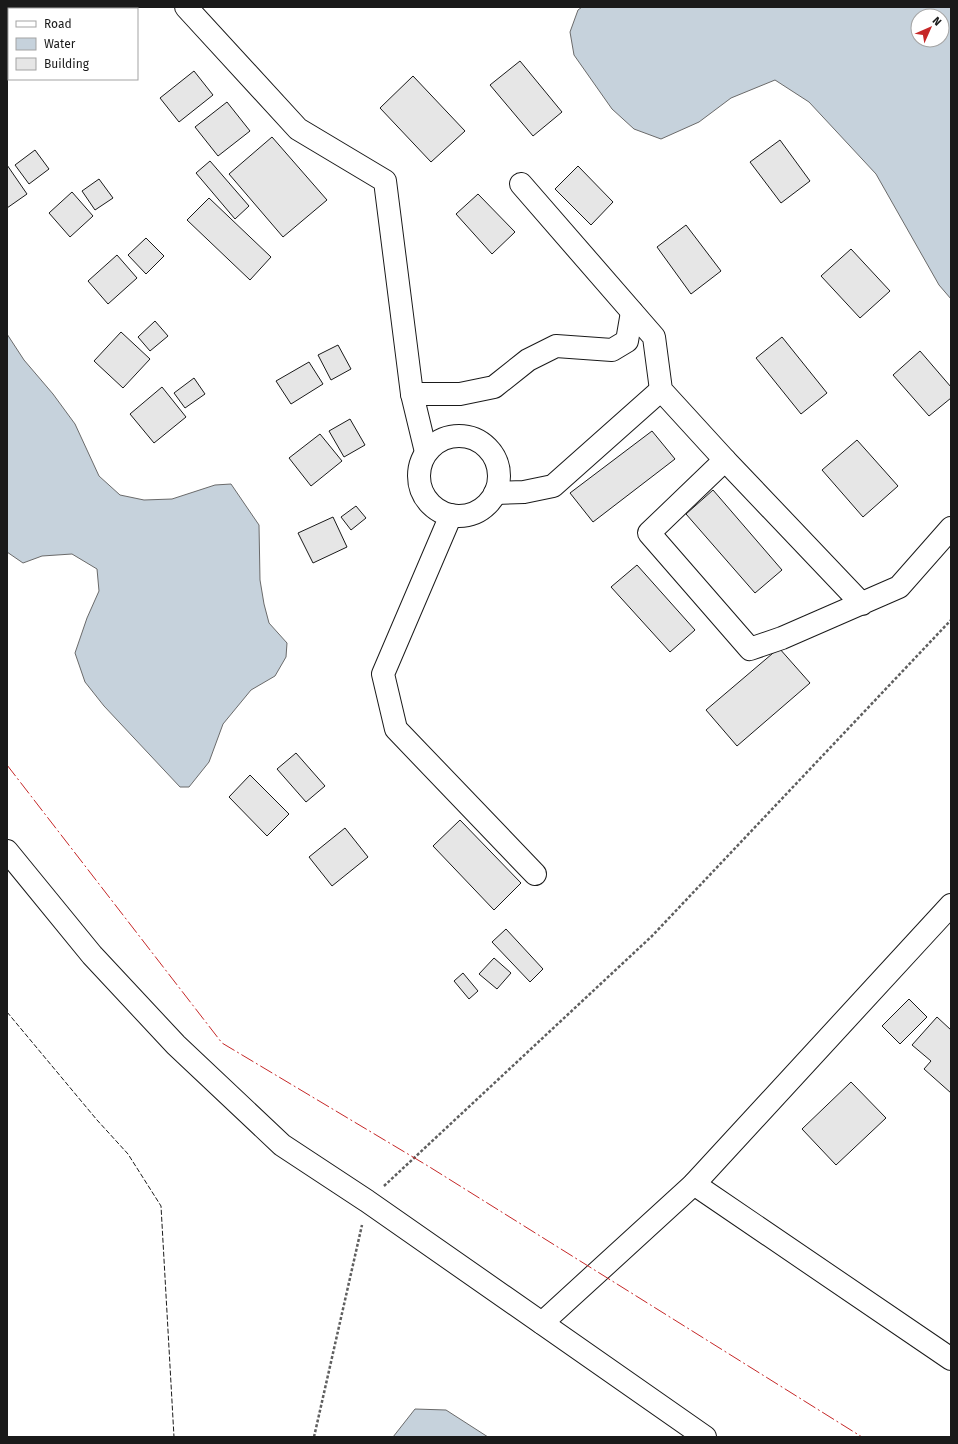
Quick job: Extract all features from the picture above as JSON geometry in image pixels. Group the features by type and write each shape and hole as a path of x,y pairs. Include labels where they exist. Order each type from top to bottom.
{"street":[{"path":"186,7 298,129 385,181 412,394 426,452"},
{"path":"521,184 654,337 662,390 725,460 862,604"},
{"path":"412,394 460,394 494,387 528,360 556,346 612,350 627,341 632,312"},
{"path":"495,493 524,492 553,486 662,390"},
{"path":"460,435 473,438 485,444 493,455 498,467 499,480 495,493 488,504 477,512 464,516 451,515 438,511 428,502 421,491 418,478 420,464 426,452 435,442 447,437 460,435"},
{"path":"725,460 649,533 750,649 782,638 899,587 951,528"},
{"path":"451,515 383,674 396,728 535,874"},
{"path":"7,851 92,955 176,1045 282,1145 368,1201 705,1437"},
{"path":"542,1323 694,1184 951,905"},
{"path":"694,1184 951,1359"}],"path":[{"path":"314,1437 368,1201 652,936 951,620"}],"water":[{"path":"582,7 951,7 951,299 939,285 876,174 809,102 775,80 731,98 699,122 661,139 634,129 612,109 574,55 570,32 578,10"},
{"path":"7,334 24,360 53,394 75,424 99,476 120,495 144,500 172,499 215,485 231,484 259,525 260,580 264,604 269,623 287,643 286,657 275,676 251,690 223,724 209,762 189,787 180,787 104,706 85,682 75,653 87,618 99,591 97,569 72,554 42,556 23,563 7,552"},
{"path":"415,1409 446,1410 488,1437 393,1437"}],"building":[{"path":"520,61 562,112 533,136 490,85"},
{"path":"194,71 213,95 179,122 160,98"},
{"path":"413,76 465,131 431,162 380,108"},
{"path":"227,102 250,131 218,156 195,127"},
{"path":"272,137 327,200 283,237 229,174"},
{"path":"780,140 810,181 781,203 750,162"},
{"path":"35,150 49,169 29,184 15,165"},
{"path":"210,161 249,206 235,219 196,173"},
{"path":"7,165 27,194 7,208"},
{"path":"578,166 613,202 591,225 555,189"},
{"path":"99,179 113,198 95,210 82,191"},
{"path":"72,192 93,216 70,237 49,213"},
{"path":"478,194 515,232 492,254 456,214"},
{"path":"209,198 271,257 250,280 187,220"},
{"path":"686,225 721,271 691,294 657,247"},
{"path":"146,238 164,256 146,274 128,255"},
{"path":"851,249 890,291 860,318 821,276"},
{"path":"117,255 137,278 108,304 88,281"},
{"path":"155,321 168,336 150,351 138,337"},
{"path":"121,332 150,359 123,388 94,361"},
{"path":"782,337 827,393 801,414 756,358"},
{"path":"338,345 351,369 331,380 318,355"},
{"path":"920,351 951,387 951,398 929,416 893,375"},
{"path":"309,362 323,384 291,404 276,381"},
{"path":"194,378 205,394 185,408 174,393"},
{"path":"162,387 186,417 154,443 130,414"},
{"path":"350,419 365,445 344,457 329,431"},
{"path":"652,431 675,459 593,522 570,493"},
{"path":"320,434 342,461 311,486 289,458"},
{"path":"857,440 898,486 863,517 822,470"},
{"path":"713,490 782,570 755,593 686,514"},
{"path":"356,506 366,518 351,530 341,517"},
{"path":"333,517 347,547 313,563 298,533"},
{"path":"637,565 695,630 670,652 611,587"},
{"path":"779,648 810,683 737,746 706,710"},
{"path":"296,753 325,786 306,802 277,769"},
{"path":"250,775 289,814 267,836 229,797"},
{"path":"460,820 521,883 494,910 433,846"},
{"path":"345,828 368,857 332,886 309,857"},
{"path":"506,929 543,969 530,982 492,942"},
{"path":"494,958 511,973 497,989 479,974"},
{"path":"463,973 478,991 469,999 454,981"},
{"path":"909,999 927,1017 900,1044 882,1026"},
{"path":"937,1017 951,1030 951,1093 924,1069 931,1061 912,1045"},
{"path":"851,1082 886,1118 836,1165 802,1129"}],"fence":[{"path":"7,1012 97,1120 128,1154 161,1206 174,1437"}],"power":[{"path":"7,765 222,1043 428,1166 862,1437"}]}
